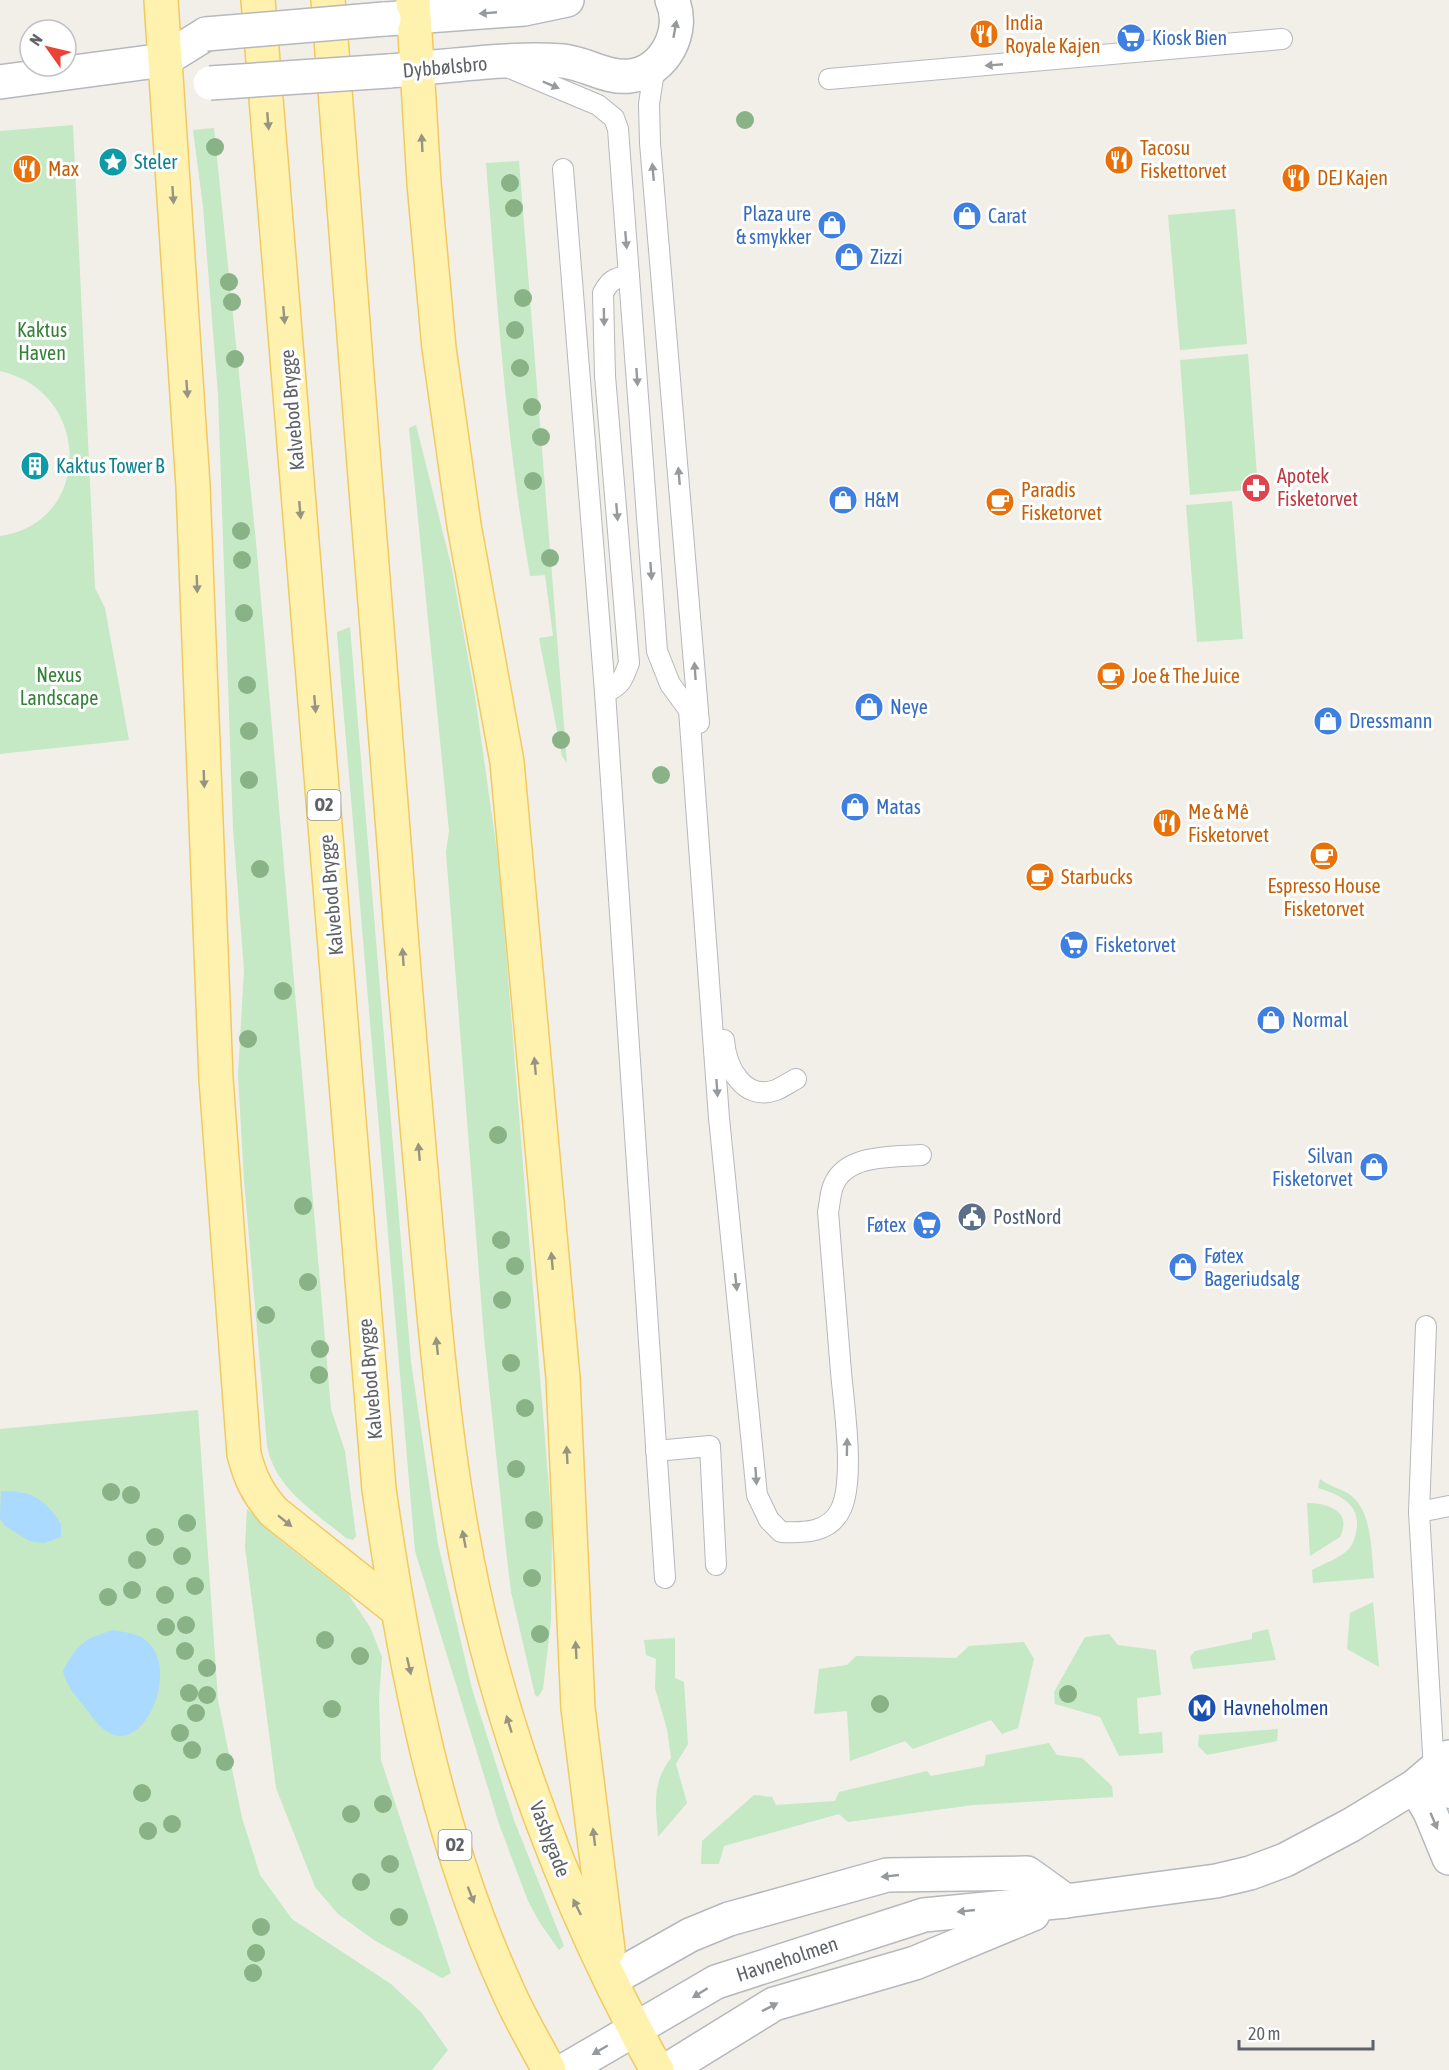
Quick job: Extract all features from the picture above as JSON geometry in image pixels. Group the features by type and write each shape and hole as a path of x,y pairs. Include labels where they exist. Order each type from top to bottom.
{"main road":[{"path":"161,0 193,486 216,1079 244,1454 259,1494 274,1512 396,1609"},
{"name":"Kalvebod Brygge","path":"258,0 379,1489 396,1609"},
{"name":"Vasbygade","path":"328,0 408,1019 433,1305 459,1514 475,1596 501,1699 545,1829 568,1886 635,2029 657,2070"},
{"path":"404,12 404,70 424,183 439,348 464,525 507,762 563,1378 578,1708 612,1978"},
{"name":"O2","path":"396,1609 431,1766 466,1884 507,1989 549,2070"}],"street":[{"path":"13,81 164,60 206,34 404,12 524,9 567,0"},
{"path":"655,65 671,45 676,33 678,20 672,0"},
{"name":"Dybbølsbro","path":"164,60 210,83 497,63 562,61 629,77 655,65"},
{"path":"1437,1778 1430,1812 1449,1858"},
{"name":"Havneholmen","path":"565,2070 716,1982 924,1915 1066,1901 1216,1881 1250,1874 1295,1855 1437,1778"},
{"path":"612,1978 690,1935 729,1919 887,1875 1027,1873 1066,1901"},
{"name":"Havneholmen","path":"667,2070 774,2004 915,1963 1066,1901"}],"lane":[{"path":"829,79 1282,39"},
{"path":"497,63 598,105 614,118 618,129 657,651 670,684 689,710 719,1118 757,1495 769,1520 782,1532 806,1533 827,1526 841,1509 846,1485 847,1436 828,1212 834,1183 847,1166 876,1158 921,1155"},
{"path":"655,65 649,104 649,126 725,1051 731,1072 744,1086 759,1091 774,1091 796,1079"},
{"path":"563,169 605,692 665,1578"},
{"path":"605,692 617,687 623,681 629,663 605,376 603,293 608,282 615,278 629,276"},
{"path":"1426,1326 1419,1512 1437,1778"},
{"path":"656,1451 710,1446 716,1565"},
{"path":"1419,1512 1449,1506"}],"green space":[{"name":"Kaktus Haven","path":"73,125 95,588 105,608 129,740 0,754 0,536 31,526 52,508 65,484 70,456 65,429 52,404 31,384 0,371 0,131"},
{"path":"214,128 256,542 331,1409 345,1451 356,1536 353,1540 346,1538 322,1519 287,1486 271,1460 267,1445 244,1180 238,1075 244,970 233,829 218,394 203,207 193,130"},
{"path":"519,161 567,763 562,756 539,638 553,636 545,575 530,576 522,525 508,422 494,266 486,163"},
{"path":"1235,209 1247,344 1180,350 1168,215"},
{"path":"1248,354 1258,489 1190,495 1180,360"},
{"path":"416,425 452,569 475,696 499,865 552,1526 551,1621 543,1689 538,1697 535,1695 511,1592 484,1337 446,852 449,831 409,428"},
{"path":"1232,501 1243,639 1197,642 1186,505"},
{"path":"350,627 411,1362 438,1544 472,1689 514,1820 564,1946 559,1950 528,1901 499,1824 415,1551 337,632"},
{"path":"198,1410 218,1700 242,1818 260,1875 292,1919 391,1984 421,2012 448,2050 432,2070 0,2070 0,1429"},
{"path":"1320,1479 1349,1494 1363,1510 1371,1545 1374,1578 1313,1583 1312,1570 1349,1549 1357,1527 1357,1518 1351,1505 1339,1496 1318,1488"},
{"path":"1307,1503 1336,1510 1343,1521 1340,1537 1310,1556"},
{"path":"247,1509 281,1541 348,1594 370,1627 382,1657 379,1699 381,1760 451,1973 442,1978 374,1940 338,1914 315,1887 276,1788 245,1547"},
{"path":"1373,1602 1379,1667 1347,1649 1350,1613"},
{"path":"1268,1629 1276,1660 1193,1669 1190,1657 1195,1651 1252,1639 1252,1633"},
{"path":"1109,1634 1118,1645 1156,1650 1161,1695 1137,1698 1139,1734 1162,1732 1163,1753 1119,1756 1100,1717 1055,1704 1054,1692 1085,1637"},
{"path":"675,1638 675,1678 684,1682 688,1744 676,1764 687,1803 658,1837 656,1796 660,1777 671,1758 667,1729 655,1688 656,1659 646,1655 644,1640"},
{"path":"1024,1642 1034,1659 1018,1728 1002,1734 991,1720 913,1749 905,1741 850,1761 847,1711 814,1714 819,1669 847,1665 856,1656 956,1658 969,1646"},
{"path":"1278,1729 1277,1741 1207,1755 1198,1746 1199,1735"},
{"path":"1049,1743 1057,1755 1082,1758 1112,1786 1113,1797 973,1805 848,1822 839,1814 724,1846 719,1864 701,1864 702,1841 754,1795 772,1797 776,1805 835,1801 839,1792 927,1771 931,1776 984,1766 986,1755"}],"water":[{"path":"1,1491 21,1492 43,1502 61,1524 61,1537 44,1543 29,1541 4,1525 0,1519"},
{"path":"114,1630 141,1637 153,1648 159,1664 160,1681 149,1715 139,1728 127,1735 114,1735 99,1725 76,1697 63,1671 83,1643"}],"place":[{"name":"India Royale Kajen","path":"984,34"},
{"name":"Kiosk Bien","path":"1131,38"},
{"name":"Tacosu Fiskettorvet","path":"1119,160"},
{"name":"Steler","path":"113,162"},
{"name":"Max","path":"27,169"},
{"name":"DEJ Kajen","path":"1296,178"},
{"name":"Carat","path":"967,216"},
{"name":"Plaza ure & smykker","path":"832,225"},
{"name":"Zizzi","path":"849,257"},
{"name":"Kaktus Tower B","path":"35,466"},
{"name":"Apotek Fisketorvet","path":"1256,488"},
{"name":"H&M","path":"843,500"},
{"name":"Paradis Fisketorvet","path":"1000,502"},
{"name":"Joe & The Juice","path":"1111,676"},
{"name":"Neye","path":"869,707"},
{"name":"Dressmann","path":"1328,721"},
{"name":"Matas","path":"855,807"},
{"name":"Me & Mê Fisketorvet","path":"1167,823"},
{"name":"Espresso House Fisketorvet","path":"1324,856"},
{"name":"Starbucks","path":"1040,877"},
{"name":"Fisketorvet","path":"1074,945"},
{"name":"Normal","path":"1271,1020"},
{"name":"Silvan Fisketorvet","path":"1374,1167"},
{"name":"PostNord","path":"972,1217"},
{"name":"Føtex","path":"927,1225"},
{"name":"Føtex Bageriudsalg","path":"1183,1267"},
{"name":"Havneholmen","path":"1202,1708"}],"park label":[{"name":"Nexus Landscape","path":"59,686"}]}
